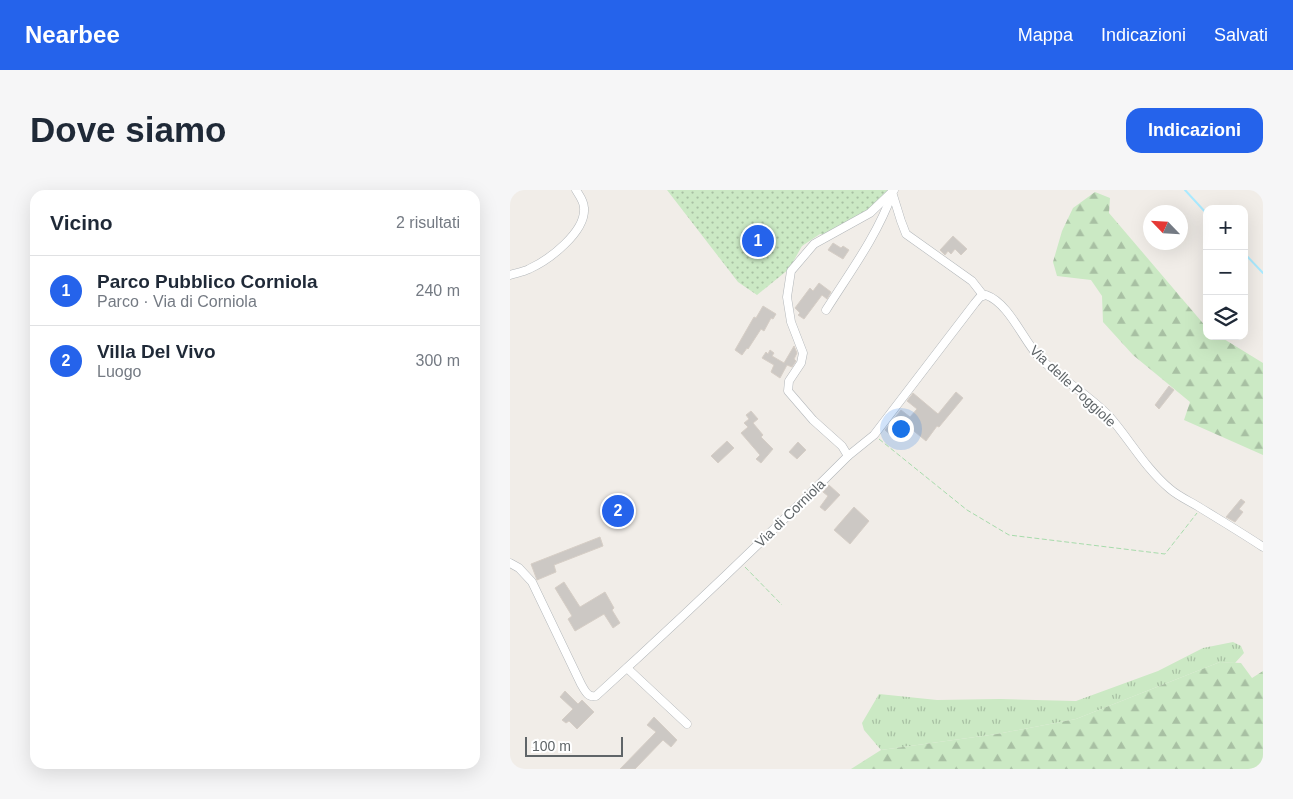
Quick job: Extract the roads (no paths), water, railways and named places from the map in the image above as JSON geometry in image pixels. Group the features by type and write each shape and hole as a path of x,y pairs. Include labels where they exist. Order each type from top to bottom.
{"street":[{"path":"510,275 529,269 550,256 578,230 584,208 582,199 576,190"},
{"path":"893,191 870,213 814,244 791,271 787,297 791,322 803,353 801,363 789,381 788,391 802,408 842,446 848,456 874,435 975,302 983,295"},
{"path":"826,310 885,214 893,191"},
{"name":"Via delle Poggiole","path":"893,191 906,234 972,281 983,295 992,297 1002,306 1030,347 1040,358 1095,403 1109,417 1147,465 1170,489 1263,547"},
{"name":"Via di Corniola","path":"510,563 519,568 535,586 578,677 587,694 593,697 627,668 783,521 848,456"},
{"path":"627,668 687,724"}],"waterway":[{"path":"1185,190 1203,210"},
{"path":"1248,257 1263,273"}],"place":[{"name":"Parco Pubblico Corniola","path":"758,241"},
{"name":"Villa Del Vivo","path":"618,511"}]}
